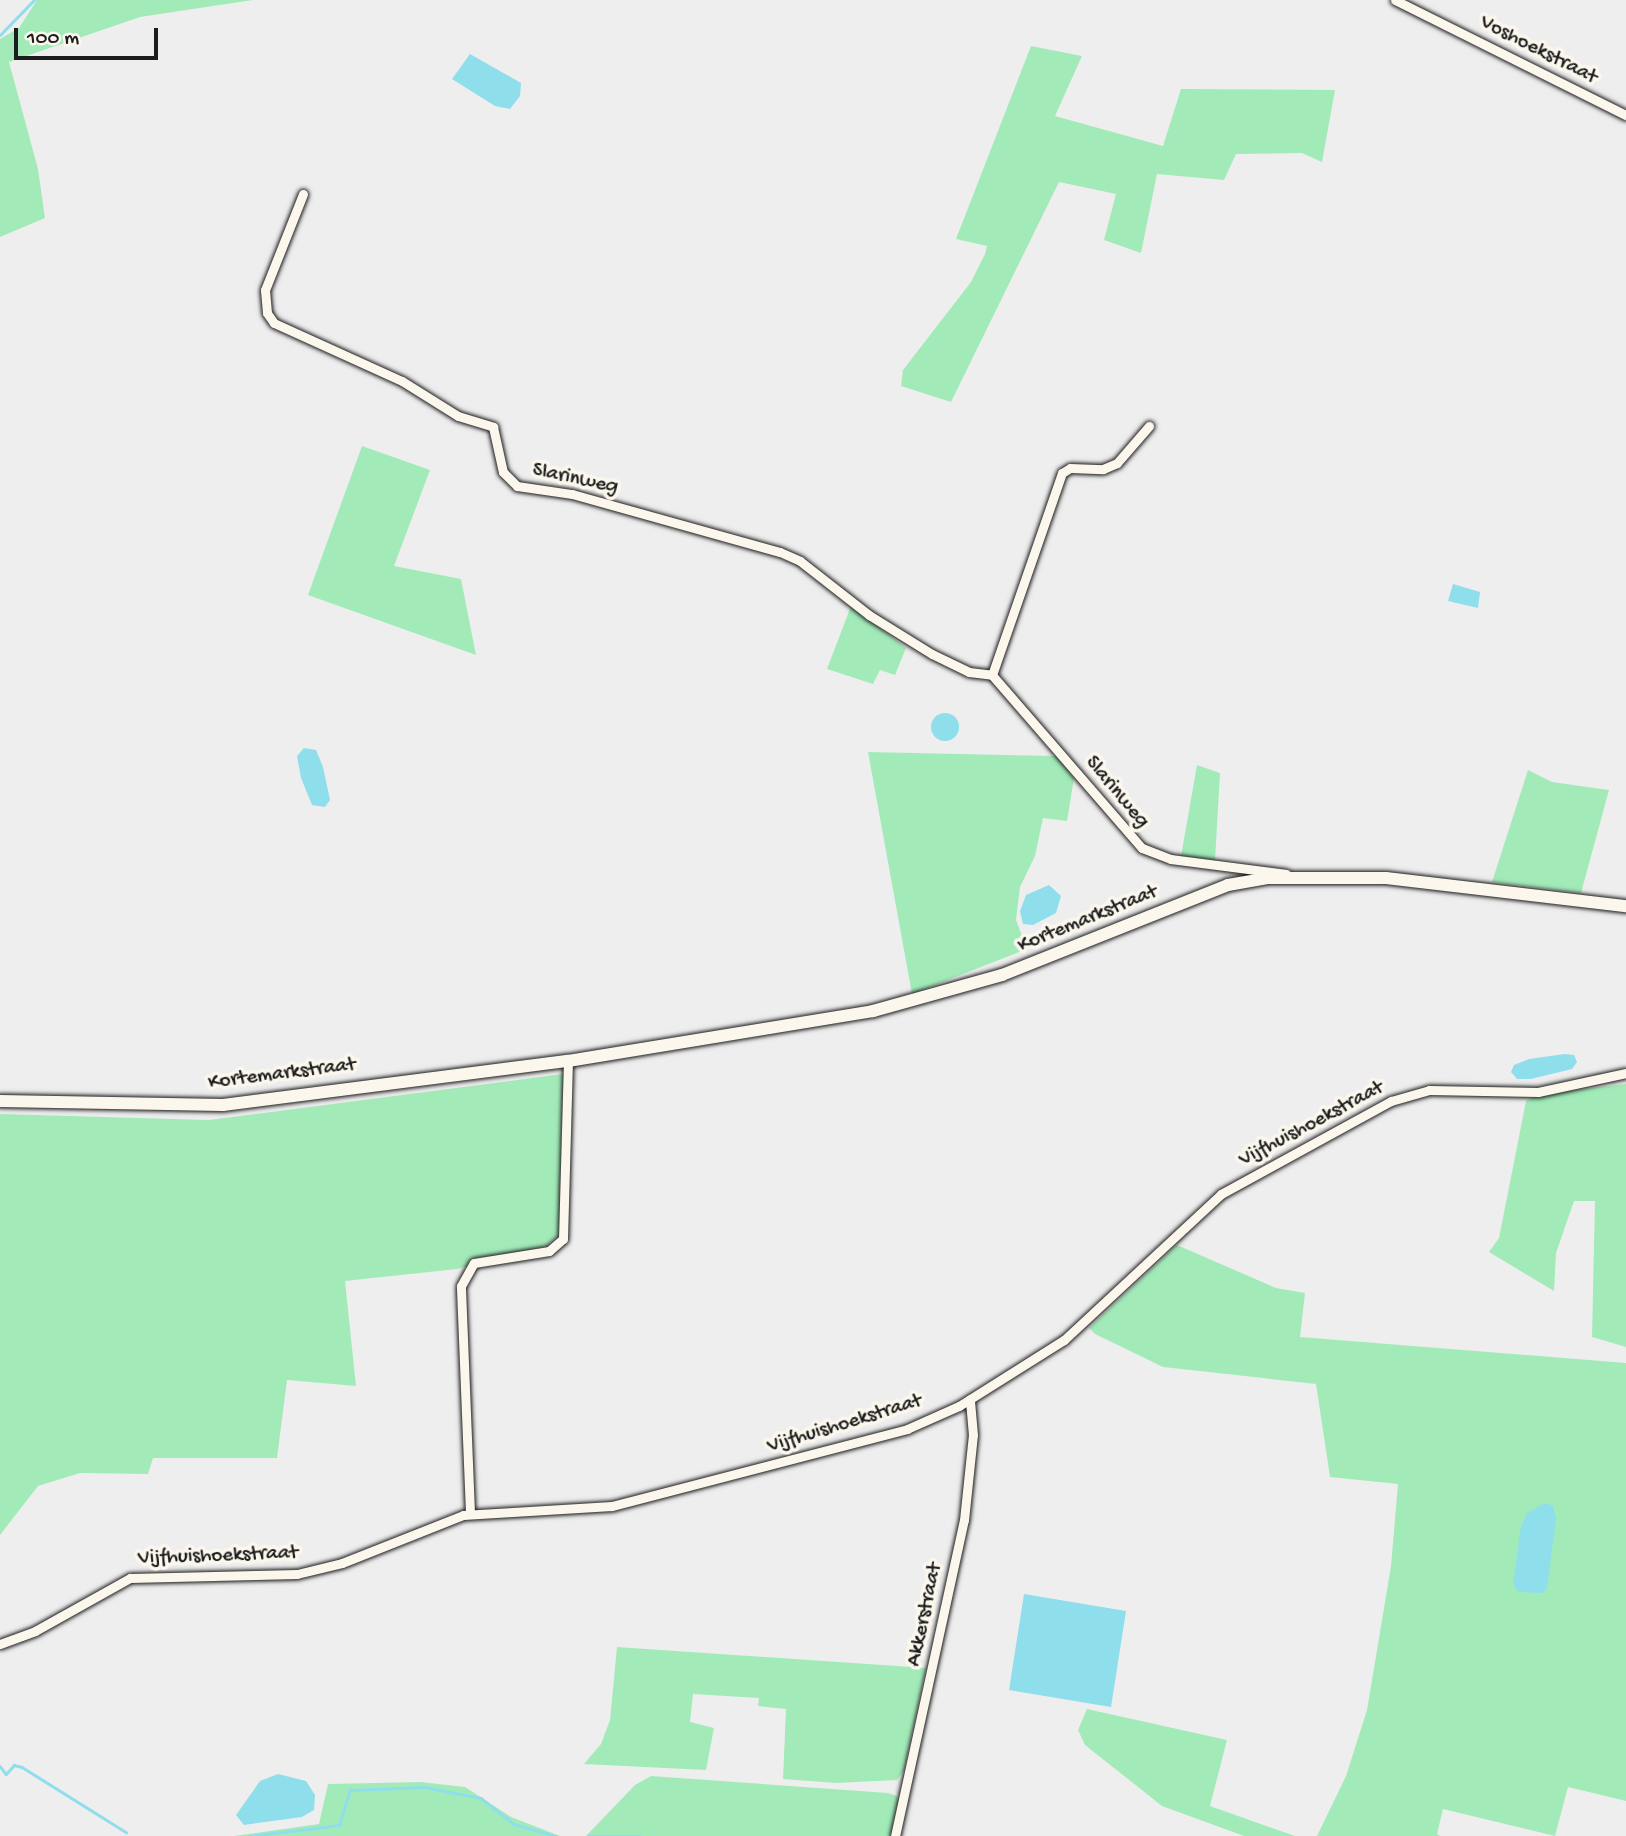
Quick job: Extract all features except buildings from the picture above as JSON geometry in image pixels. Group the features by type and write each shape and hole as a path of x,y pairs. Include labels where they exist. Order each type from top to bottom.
{"street":[{"name":"Voshoekstraat","path":"1395,0 1626,115"},
{"name":"Slarinweg","path":"303,194 265,290 267,313 274,323 402,381 458,416 493,427 503,472 511,483 625,508 780,552 800,561 876,620 932,654 969,671 992,675 1142,848 1171,859 1292,875"},
{"path":"992,675 1062,473 1070,468 1103,469 1117,463 1149,426"},
{"name":"Kortemarkstraat","path":"0,1101 223,1105 568,1061 873,1011 1002,975 1228,886 1292,875 1387,878 1626,906"},
{"path":"470,1514 461,1286 474,1263 549,1251 563,1239 568,1061"},
{"name":"Vijfhuishoekstraat","path":"0,1644 35,1631 130,1578 297,1574 342,1563 470,1514 612,1506 885,1436 970,1399 1063,1340 1221,1194 1382,1106 1418,1092 1529,1093 1626,1073"},
{"name":"Akkerstraat","path":"895,1836 964,1520 973,1435 970,1399"}],"green space":[{"path":"37,0 253,0 140,17 9,62 38,169 45,218 0,237 0,39 19,28"},
{"path":"1031,46 1082,56 1055,116 1163,146 1181,89 1335,90 1322,162 1302,153 1236,154 1224,180 1157,174 1141,253 1104,240 1116,194 1059,182 951,402 901,386 903,370 971,282 985,254 987,246 956,239"},
{"path":"362,446 430,470 394,566 461,579 476,655 308,595"},
{"path":"851,606 906,648 895,675 880,670 873,684 827,669"},
{"path":"868,752 1056,756 1074,778 1067,821 1043,818 1035,856 1020,887 1016,920 1027,949 912,994"},
{"path":"1197,765 1220,773 1215,861 1181,856"},
{"path":"1528,770 1552,782 1609,790 1581,893 1492,882"},
{"path":"563,1074 559,1234 546,1246 457,1269 345,1281 356,1386 287,1380 277,1458 153,1458 148,1474 80,1473 38,1486 0,1535 0,1114 209,1120"},
{"path":"1626,1084 1626,1347 1592,1337 1595,1201 1574,1201 1556,1253 1554,1291 1489,1252 1499,1238 1526,1101 1539,1094"},
{"path":"1177,1245 1276,1288 1305,1293 1300,1337 1626,1363 1626,1801 1568,1787 1555,1836 1443,1809 1437,1834 1440,1836 1317,1836 1346,1776 1367,1710 1391,1566 1398,1484 1330,1477 1316,1384 1163,1367 1095,1334 1089,1328"},
{"path":"617,1647 926,1668 904,1770 897,1780 836,1783 783,1779 786,1709 758,1706 759,1698 693,1694 690,1722 714,1728 706,1770 584,1764 601,1744 610,1720"},
{"path":"1087,1709 1227,1740 1210,1806 1295,1836 1244,1836 1162,1806 1085,1745 1078,1730"},
{"path":"651,1776 888,1793 897,1796 898,1806 891,1836 586,1836 635,1785"},
{"path":"421,1782 465,1787 511,1817 560,1836 234,1836 319,1824 328,1784"}],"water":[{"path":"470,54 521,83 520,96 510,109 495,106 452,79"},
{"path":"1453,584 1480,592 1478,608 1448,601"},
{"path":"945,713 955,717 959,727 955,737 945,741 935,737 931,727 935,717"},
{"path":"304,748 316,750 323,767 330,800 325,807 312,805 301,778 297,756"},
{"path":"1049,885 1061,896 1056,913 1033,925 1023,924 1020,911 1026,895"},
{"path":"1574,1055 1577,1062 1572,1069 1531,1079 1517,1079 1511,1072 1514,1065 1529,1059"},
{"path":"1545,1503 1553,1506 1556,1519 1547,1588 1542,1593 1518,1592 1513,1584 1521,1526 1527,1513"},
{"path":"1024,1594 1126,1611 1111,1707 1009,1690"},
{"path":"278,1774 306,1781 315,1795 314,1810 302,1817 244,1825 236,1815 260,1781"}],"waterway":[{"path":"0,35 34,0"},
{"path":"0,1766 6,1774 14,1765 22,1767 126,1832"},
{"path":"250,1836 339,1825 350,1790 424,1787 481,1798 514,1824 556,1836"},
{"path":"588,1836 640,1836"}]}
